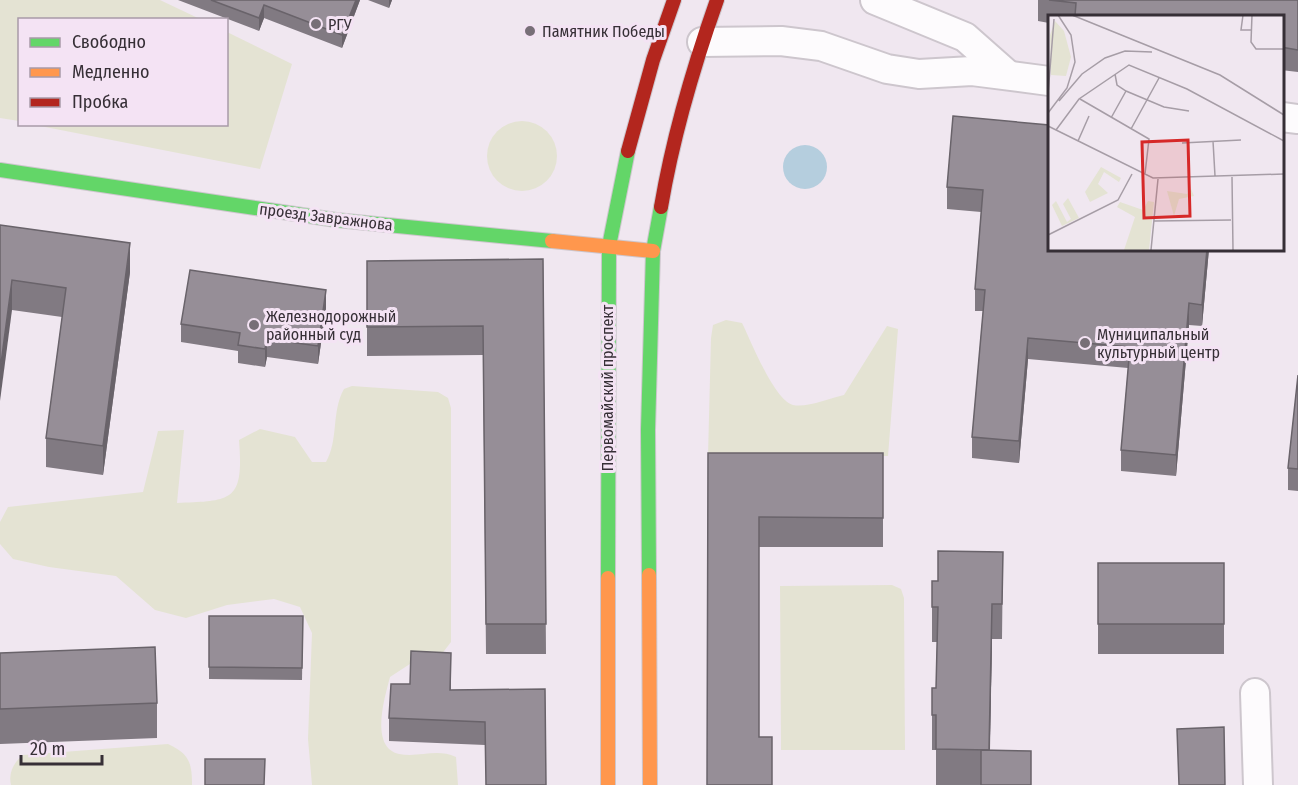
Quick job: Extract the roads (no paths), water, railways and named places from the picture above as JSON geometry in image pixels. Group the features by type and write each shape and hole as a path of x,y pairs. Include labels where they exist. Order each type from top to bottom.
{"main road":[{"name":"Первомайский проспект","path":"608,785 609,246 623,159 655,50 674,0"},
{"path":"650,785 648,430 653,250 668,165 702,42 717,0"},
{"name":"проезд Завражнова","path":"0,170 336,220 653,250"}],"street":[{"path":"875,0 965,37 1008,75"},
{"path":"702,42 781,41 821,46 887,69 919,74 972,71 1048,81"},
{"path":"1283,117 1298,119"},
{"path":"1255,693 1258,785"}],"water":[{"path":"805,145 814,146 821,151 826,158 826,176 821,183 814,188 805,189 796,188 789,183 784,176 783,167 784,158 789,151 796,146"}],"place":[{"name":"РГУ","path":"316,24"},
{"name":"Памятник Победы","path":"530,31"},
{"name":"Железнодорожный районный суд","path":"254,325"},
{"name":"Муниципальный культурный центр","path":"1085,343"}]}
